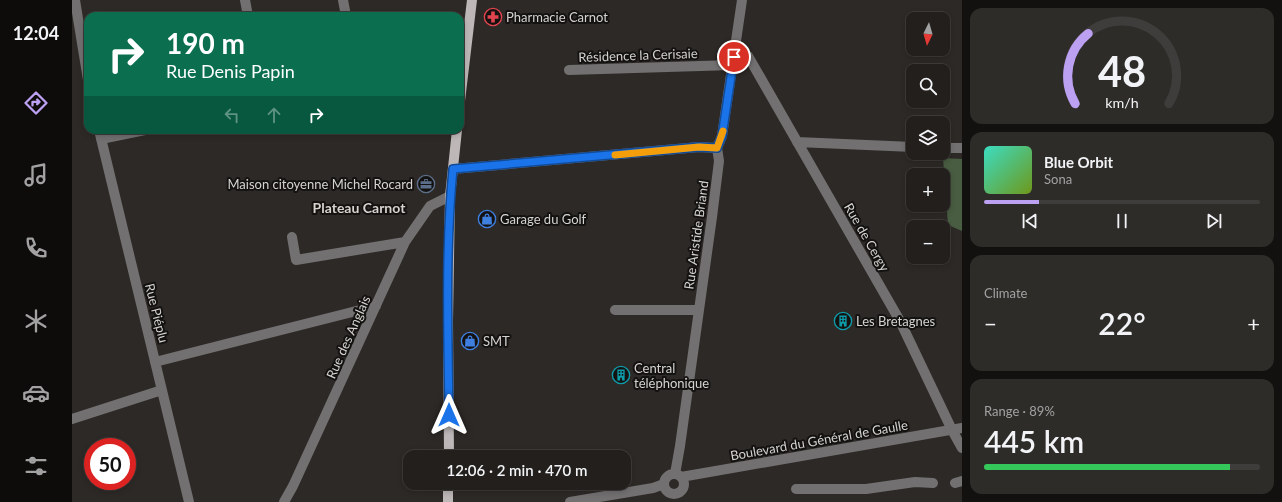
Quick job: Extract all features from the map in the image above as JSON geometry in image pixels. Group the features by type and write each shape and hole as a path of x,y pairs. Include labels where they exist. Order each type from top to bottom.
{"main road":[{"path":"464,58 472,0"},
{"path":"448,450 450,196 457,134"},
{"path":"448,490 448,502"}],"street":[{"path":"75,0 84,55"},
{"path":"245,0 247,12"},
{"path":"343,0 345,12"},
{"name":"Rue Aristide Briand","path":"678,476 680,446 718,168 717,148 722,136 742,0"},
{"name":"Rue de Cergy","path":"735,48 748,56 900,321 962,448"},
{"name":"Résidence la Cerisaie","path":"568,70 733,65"},
{"name":"Rue Piéplu","path":"100,134 189,502"},
{"path":"797,142 906,147"},
{"path":"453,169 699,147 717,148"},
{"path":"950,148 962,148"},
{"name":"Rue des Anglais","path":"284,502 293,486 406,242 430,206 450,196"},
{"path":"292,237 296,260 406,242"},
{"path":"155,362 376,306"},
{"path":"614,310 698,310"},
{"path":"72,419 162,390"},
{"name":"Boulevard du Général de Gaulle","path":"678,476 962,428"},
{"path":"672,474 678,476 684,482 683,489 672,498 664,484 666,478 672,474"},
{"path":"796,489 866,489 914,482 933,483"},
{"path":"570,502 653,488 664,484"}],"green space":[{"path":"950,158 962,159 962,231 950,226 950,220 948,220 947,212 950,212 950,168 944,168 943,160 950,160"}],"slow traffic":[{"path":"615,155 699,147 717,148 723,131"}],"place":[{"name":"Pharmacie Carnot","path":"493,17"},
{"name":"Maison citoyenne Michel Rocard","path":"426,184"},
{"name":"Garage du Golf","path":"487,219"},
{"name":"Les Bretagnes","path":"843,321"},
{"name":"SMT","path":"470,341"},
{"name":"Central téléphonique","path":"621,375"}],"district":[{"name":"Plateau Carnot","path":"359,207"}],"route":[{"path":"449,415 448,321 450,196 453,169 699,147 717,148 722,136 734,57"}]}
